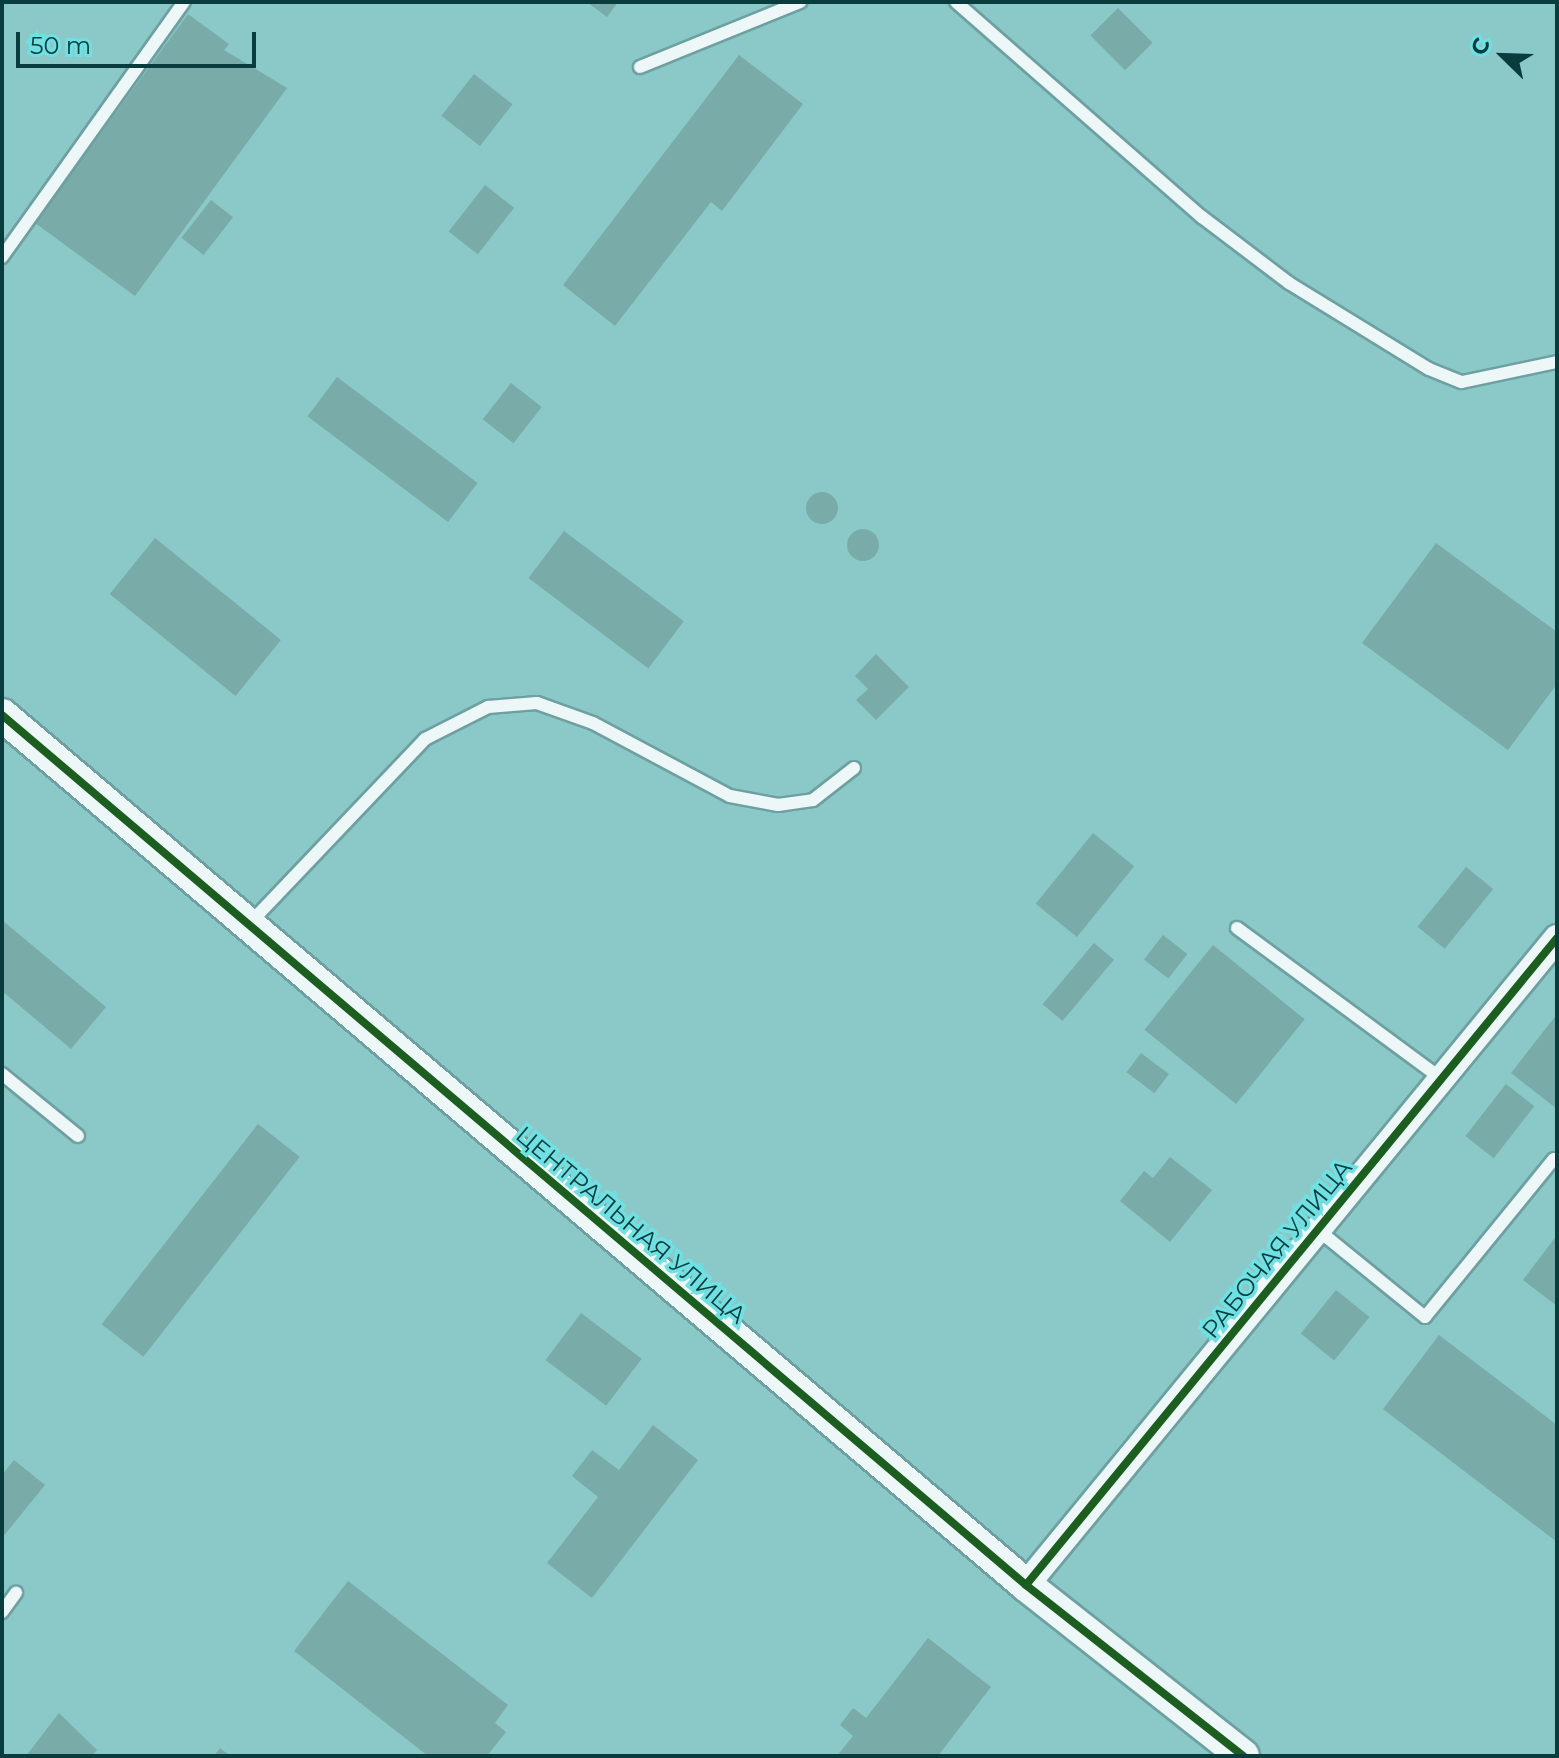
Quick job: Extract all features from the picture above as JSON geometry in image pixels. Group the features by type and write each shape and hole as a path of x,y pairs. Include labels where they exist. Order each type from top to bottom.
{"street":[{"name":"ЦЕНТРАЛЬНАЯ УЛИЦА","path":"2,715 246,927 1026,1585 1243,1756"},
{"name":"РАБОЧАЯ УЛИЦА","path":"1026,1585 1557,938"}],"lane":[{"path":"2,257 184,2"},
{"path":"640,67 800,2"},
{"path":"956,2 1202,217 1289,283 1429,369 1462,382 1557,362"},
{"path":"246,927 425,739 488,707 537,703 593,723 730,796 778,805 813,800 854,768"},
{"path":"1237,928 1442,1079"},
{"path":"2,1074 78,1136"},
{"path":"1318,1230 1425,1317 1554,1159"},
{"path":"2,1612 16,1593"}],"building":[{"path":"587,2 618,2 607,17"},
{"path":"1118,8 1153,43 1125,70 1090,36"},
{"path":"188,14 229,44 224,50 287,88 135,296 35,223"},
{"path":"739,55 803,104 722,211 711,202 615,326 563,285"},
{"path":"474,74 513,104 480,146 441,116"},
{"path":"485,185 514,208 478,254 449,231"},
{"path":"211,200 233,217 204,255 181,238"},
{"path":"337,377 478,483 448,522 308,416"},
{"path":"511,383 542,407 513,443 483,419"},
{"path":"822,492 833,497 838,508 833,519 822,524 811,519 806,508 811,497"},
{"path":"863,529 875,533 879,545 875,557 863,561 851,557 847,545 851,533"},
{"path":"564,531 684,621 648,668 528,578"},
{"path":"155,538 281,640 236,696 110,594"},
{"path":"1436,543 1557,632 1557,684 1508,750 1362,643"},
{"path":"876,654 909,687 876,720 856,700 868,689 855,676"},
{"path":"1093,833 1134,866 1077,937 1036,904"},
{"path":"1466,867 1493,889 1445,949 1418,927"},
{"path":"2,920 106,1007 71,1049 2,991"},
{"path":"1163,935 1187,954 1168,979 1144,959"},
{"path":"1094,943 1114,960 1062,1021 1043,1004"},
{"path":"1213,945 1305,1019 1236,1104 1144,1030"},
{"path":"1557,1014 1557,1109 1511,1073"},
{"path":"1141,1053 1169,1074 1155,1093 1127,1072"},
{"path":"1506,1084 1534,1106 1494,1158 1465,1136"},
{"path":"258,1124 300,1157 143,1357 102,1324"},
{"path":"1170,1157 1212,1190 1170,1242 1120,1201 1144,1171 1153,1178"},
{"path":"1557,1235 1557,1306 1523,1280"},
{"path":"1336,1290 1369,1317 1334,1361 1301,1334"},
{"path":"581,1313 642,1359 606,1406 545,1360"},
{"path":"1439,1335 1557,1425 1557,1542 1383,1409"},
{"path":"653,1425 698,1460 592,1598 547,1563 598,1497 572,1476 592,1450 619,1470"},
{"path":"14,1460 45,1485 2,1538 2,1475"},
{"path":"348,1581 508,1705 495,1723 506,1732 487,1756 428,1756 294,1651"},
{"path":"928,1638 991,1687 938,1756 837,1756 853,1736 840,1725 853,1708 866,1718"},
{"path":"59,1713 97,1750 92,1756 26,1756"},
{"path":"220,1748 230,1756 214,1756"}],"cycle path":[{"path":"2,715 1026,1585 1243,1756"},
{"path":"1026,1585 1557,938"}]}
